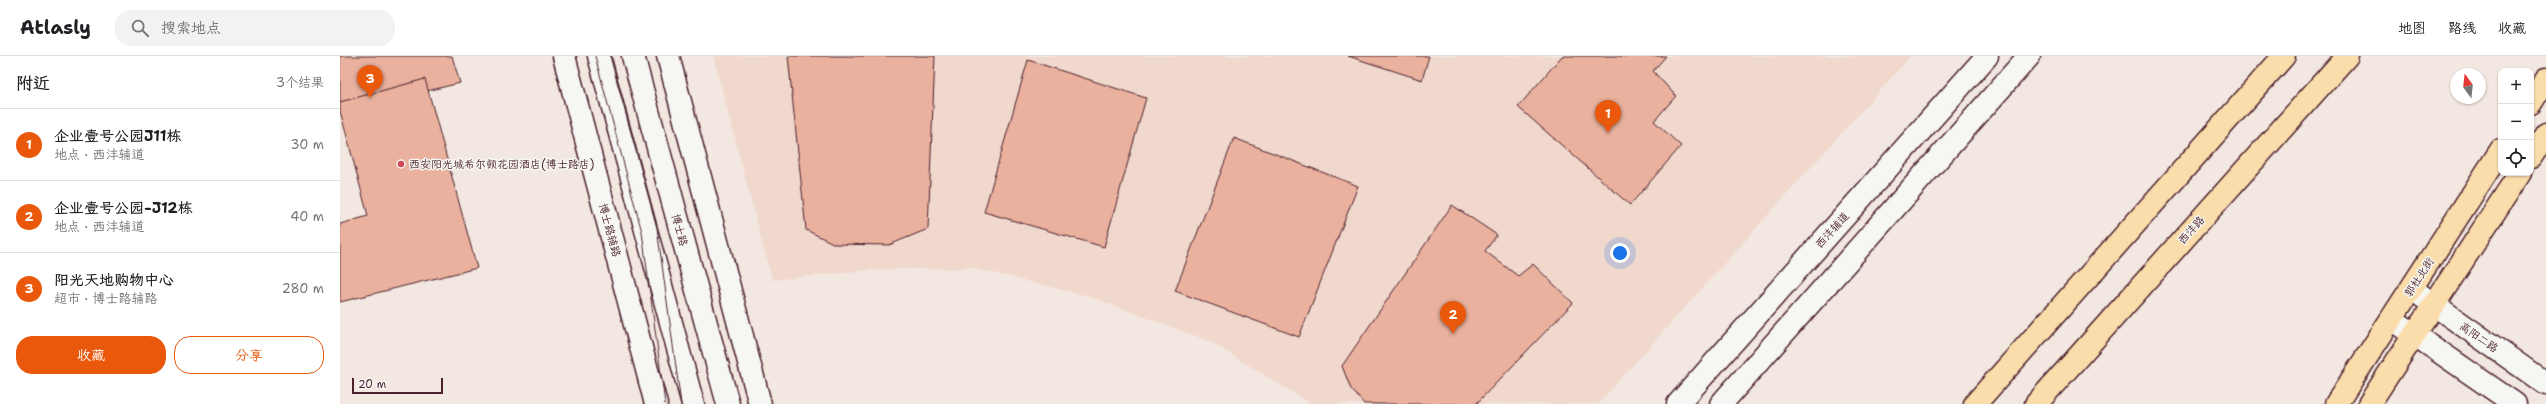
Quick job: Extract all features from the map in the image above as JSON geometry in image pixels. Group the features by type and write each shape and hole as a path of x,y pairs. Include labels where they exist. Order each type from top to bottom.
{"main road":[{"path":"1975,404 2284,56"},
{"name":"西沣路","path":"2036,404 2347,56"},
{"path":"2534,98 2546,79"},
{"path":"2534,152 2546,134"},
{"name":"郭杜北街","path":"2336,404 2498,155"},
{"path":"2369,404 2518,176"}],"street":[{"name":"博士路辅路","path":"564,56 656,404"},
{"path":"599,56 693,404"},
{"name":"博士路","path":"633,56 728,404"},
{"path":"668,56 760,404"},
{"name":"西沣辅道","path":"1678,404 1987,56"},
{"path":"1721,404 2029,56"},
{"name":"高阳二路","path":"2412,289 2546,384"},
{"path":"2392,319 2515,404"}],"shaded area":[{"path":"713,56 1911,56 1598,404 1311,404 1209,341 1088,296 972,268 870,270 772,280"}],"building":[{"path":"340,56 452,56 460,83 340,112"},
{"path":"788,56 935,56 928,229 889,245 835,244 806,230"},
{"path":"1348,56 1429,56 1422,80"},
{"path":"1562,56 1666,56 1653,71 1676,96 1654,121 1681,146 1630,205 1518,107"},
{"path":"1028,60 1146,98 1104,247 984,212"},
{"name":"西安阳光城希尔顿花园酒店(博士路店)","path":"425,79 477,268 340,302 340,224 368,216 340,111 340,102"},
{"path":"1234,138 1358,186 1299,337 1175,291"},
{"path":"1452,205 1497,235 1485,251 1518,276 1533,264 1573,303 1476,404 1364,404 1351,389 1342,366"}],"tram line":[{"path":"595,56 642,232 665,404"},
{"path":"610,56 657,228 681,404"}],"place":[{"name":"阳光天地购物中心","path":"370,98"},
{"name":"企业壹号公园J11栋","path":"1608,133"},
{"name":"西安阳光城希尔顿花园酒店(博士路店)","path":"401,164"},
{"name":"企业壹号公园-J12栋","path":"1453,334"}]}
